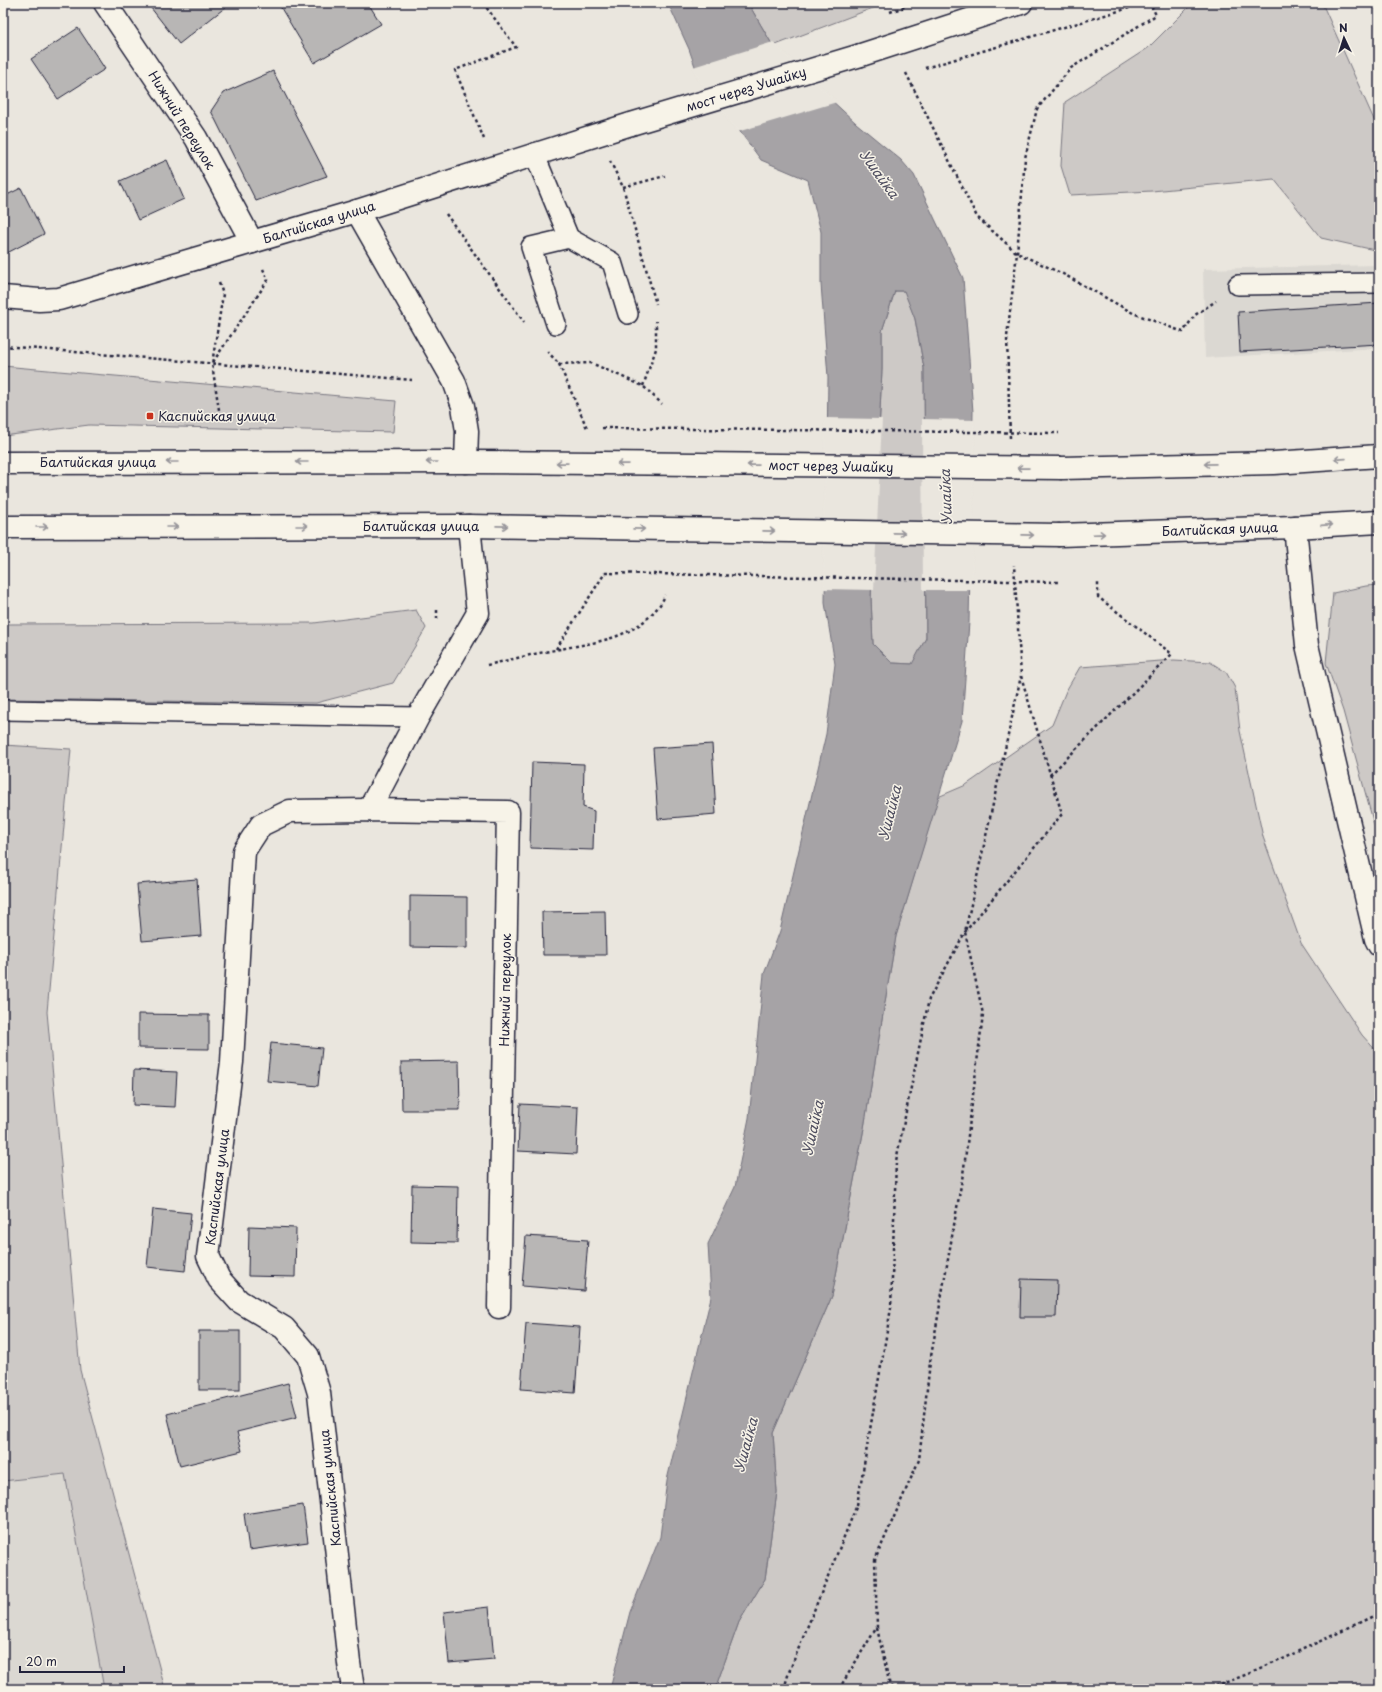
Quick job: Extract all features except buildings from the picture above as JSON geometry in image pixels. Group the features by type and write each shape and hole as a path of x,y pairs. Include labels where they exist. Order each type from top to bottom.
{"street":[{"name":"Нижний переулок","path":"105,3 196,138 252,242"},
{"name":"мост через Ушайку","path":"631,124 861,55 1021,3"},
{"name":"Балтийская улица","path":"3,297 39,300 59,299 357,211 534,153 631,124"},
{"path":"357,211 454,381 463,406 467,431 466,462"},
{"name":"мост через Ушайку","path":"600,464 1062,468 1274,463 1379,456"},
{"name":"Балтийская улица","path":"3,463 466,462 600,464"},
{"name":"Балтийская улица","path":"3,527 469,526 1060,535 1295,527 1379,522"},
{"path":"369,810 418,717 478,613 469,526"},
{"path":"1295,527 1307,645 1376,939 1379,945"},
{"name":"Нижний переулок","path":"369,810 508,812 498,1307"},
{"name":"Каспийская улица","path":"353,1689 319,1393 308,1356 284,1328 239,1301 219,1279 208,1256 232,1062 244,851 261,825 290,811 369,810"}],"lane":[{"path":"534,153 569,238 612,262 628,314"},
{"path":"556,324 531,247 569,238"},
{"path":"1238,286 1379,283"},
{"path":"3,710 418,717"}],"path":[{"path":"483,3 516,47 455,70 485,140"},
{"path":"920,69 964,58 1146,3"},
{"path":"1010,439 1007,337 1017,252 1025,158 1037,109 1071,68 1156,15 1150,3"},
{"path":"899,74 913,71"},
{"path":"906,73 977,217 1017,252 1063,274 1133,313 1182,332 1195,315 1238,286"},
{"path":"623,187 665,176"},
{"path":"212,364 268,280 252,242"},
{"path":"208,255 223,294 212,364 219,410"},
{"path":"3,346 412,380"},
{"path":"559,364 587,428"},
{"path":"602,428 1059,433"},
{"path":"784,1689 788,1672 857,1505 892,1308 896,1161 929,999 966,932 1062,814 1021,676 1014,565"},
{"path":"556,650 605,573 1058,582"},
{"path":"1050,775 1172,654 1098,596 1098,581"},
{"path":"487,665 600,642 628,632 652,614 662,603 665,595"},
{"path":"437,610 438,624"},
{"path":"899,1689 890,1686 877,1627 875,1560 919,1460 930,1362 965,1161 983,1014 966,932 1021,676"},
{"path":"1209,1689 1258,1670 1379,1614"},
{"path":"840,1689 877,1627"}],"shaded area":[{"path":"748,3 886,3 773,46"},
{"path":"1193,3 1322,3 1379,131 1379,251 1321,238 1274,179 1152,191 1070,195 1061,166 1065,102 1148,48"},
{"path":"1379,265 1379,348 1205,358 1203,269"},
{"path":"895,291 905,291 915,319 924,368 926,638 913,664 892,663 873,644 871,598 882,369 882,331"},
{"path":"3,366 396,401 393,432 89,425 3,436"},
{"path":"1379,585 1379,843 1343,711 1326,663 1333,593 1366,586"},
{"path":"416,610 426,628 393,683 316,703 3,699 3,624 314,623"},
{"path":"1174,660 1210,662 1226,672 1235,688 1240,731 1263,837 1301,943 1362,1035 1379,1054 1379,1689 715,1689 739,1622 765,1579 777,1492 773,1433 832,1296 864,1128 896,936 938,797 966,785 1052,725 1066,691 1080,667"},
{"path":"3,745 71,749 47,1012 80,1370 165,1689 104,1689 65,1474 3,1481"},
{"path":"65,1474 104,1689 3,1689 3,1481"}],"water":[{"name":"Ушайка","path":"668,3 748,3 773,46 856,123 901,160 914,175 963,278 973,412 969,622 962,721 896,936 864,1128 832,1296 773,1433 777,1492 765,1579 739,1622 715,1689 610,1689 630,1612 660,1537 667,1480 711,1297 708,1244 735,1187 749,1118 764,974 780,931 826,734 835,664 825,603 828,377 821,284 821,232 808,180 761,160 698,75 689,49","holes":["895,291 904,291 915,319 924,368 926,638 912,664 892,663 873,644 871,598 882,369 882,331"]}],"pier":[{"path":"773,42 837,102 737,132 696,76 693,67"},
{"path":"825,418 882,419 874,590 823,589"},
{"path":"922,419 975,420 972,590 923,590"}],"place":[{"name":"Каспийская улица","path":"150,416"}]}
